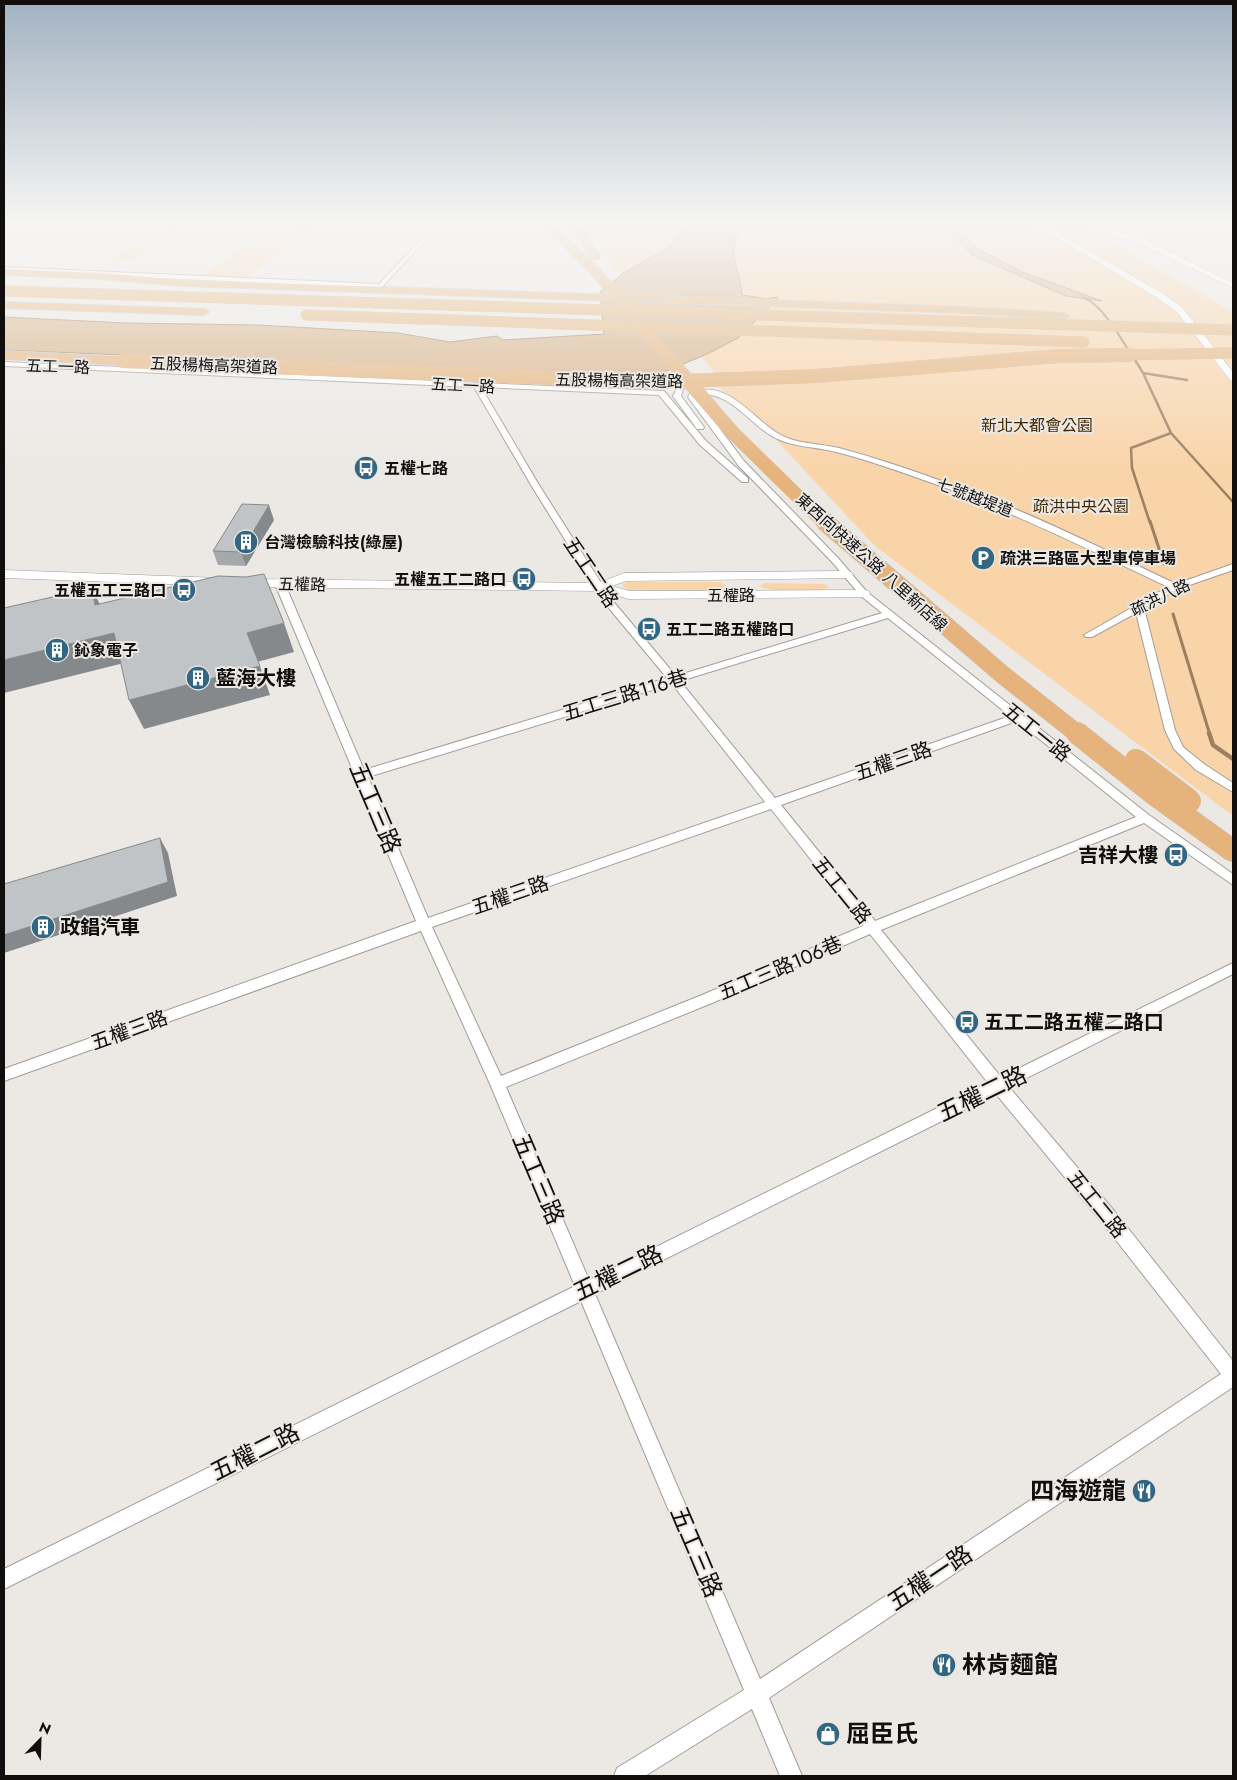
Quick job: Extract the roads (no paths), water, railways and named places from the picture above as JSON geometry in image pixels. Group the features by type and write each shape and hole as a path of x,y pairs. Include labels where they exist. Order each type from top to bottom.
{"highway":[{"path":"65,307 212,312"},
{"path":"4,309 98,307"},
{"path":"285,307 1233,336"},
{"path":"528,307 1233,330"},
{"name":"東西向快速公路 八里新店線","path":"630,307 733,433 835,532 1002,676 1154,794 1233,851"},
{"name":"東西向快速公路 八里新店線","path":"634,307 745,429 819,502 932,599 1023,673 1233,833"},
{"path":"776,307 1233,320"},
{"path":"878,307 1063,316"},
{"path":"292,315 1094,342"},
{"path":"1124,343 1233,347"},
{"name":"五股楊梅高架道路","path":"4,355 652,382 817,376 1059,356 1233,353"}],"street":[{"path":"1176,307 1233,378"},
{"path":"1202,321 1233,361"},
{"name":"五工一路","path":"4,364 661,393 703,443 730,465 826,562 847,575"},
{"name":"五工二路","path":"477,386 535,485 608,600 999,1086 1110,1219 1233,1376"},
{"name":"七號越堤道","path":"494,386 688,386 722,388 729,391 770,426 807,438 824,447"},
{"path":"688,386 680,388 677,396 730,465"},
{"name":"七號越堤道","path":"741,463 694,400 692,397 694,393 717,391 770,434 800,444 824,447 912,473 987,501 1028,518 1175,587"},
{"name":"五工一路","path":"741,463 835,560 864,594 1145,818 1233,880"},
{"name":"疏洪八路","path":"1089,635 1175,587 1233,567"},
{"name":"五權路","path":"4,574 280,584 600,587 629,595 864,594"},
{"name":"五權路","path":"600,587 624,577 847,575"},
{"name":"五工三路","path":"280,584 424,924 497,1084 791,1776"},
{"path":"1139,606 1170,730 1179,749 1233,788"},
{"name":"五工三路116巷","path":"362,775 889,614"},
{"name":"五權三路","path":"4,1075 424,924 616,860 772,803 1018,718"},
{"name":"五工三路106巷","path":"497,1084 707,999 872,928 1145,818"},
{"name":"五權二路","path":"4,1578 999,1086 1233,968"},
{"name":"五權一路","path":"625,1776 756,1694 1233,1376"}],"waterway":[{"path":"1098,307 1132,356"},
{"path":"1132,355 1143,373"},
{"path":"1143,373 1187,380"},
{"path":"1143,373 1171,433"},
{"path":"1150,523 1132,468 1131,448 1171,433"},
{"path":"1171,433 1233,502"},
{"path":"1150,521 1164,564"},
{"path":"1173,614 1210,735"},
{"path":"1209,733 1213,745 1233,759"}],"place":[{"name":"五權七路","path":"366,468"},
{"name":"台灣檢驗科技(綠屋)","path":"246,542"},
{"name":"疏洪三路區大型車停車場","path":"983,558"},
{"name":"五權五工二路口","path":"524,579"},
{"name":"五權五工三路口","path":"184,590"},
{"name":"五工二路五權路口","path":"649,629"},
{"name":"鈊象電子","path":"57,650"},
{"name":"藍海大樓","path":"198,678"},
{"name":"吉祥大樓","path":"1176,855"},
{"name":"政錩汽車","path":"43,927"},
{"name":"五工二路五權二路口","path":"967,1022"},
{"name":"四海遊龍","path":"1144,1491"},
{"name":"林肯麵館","path":"944,1665"},
{"name":"屈臣氏","path":"828,1734"}],"park label":[{"name":"新北大都會公園","path":"1037,425"},
{"name":"疏洪中央公園","path":"1081,506"}]}
